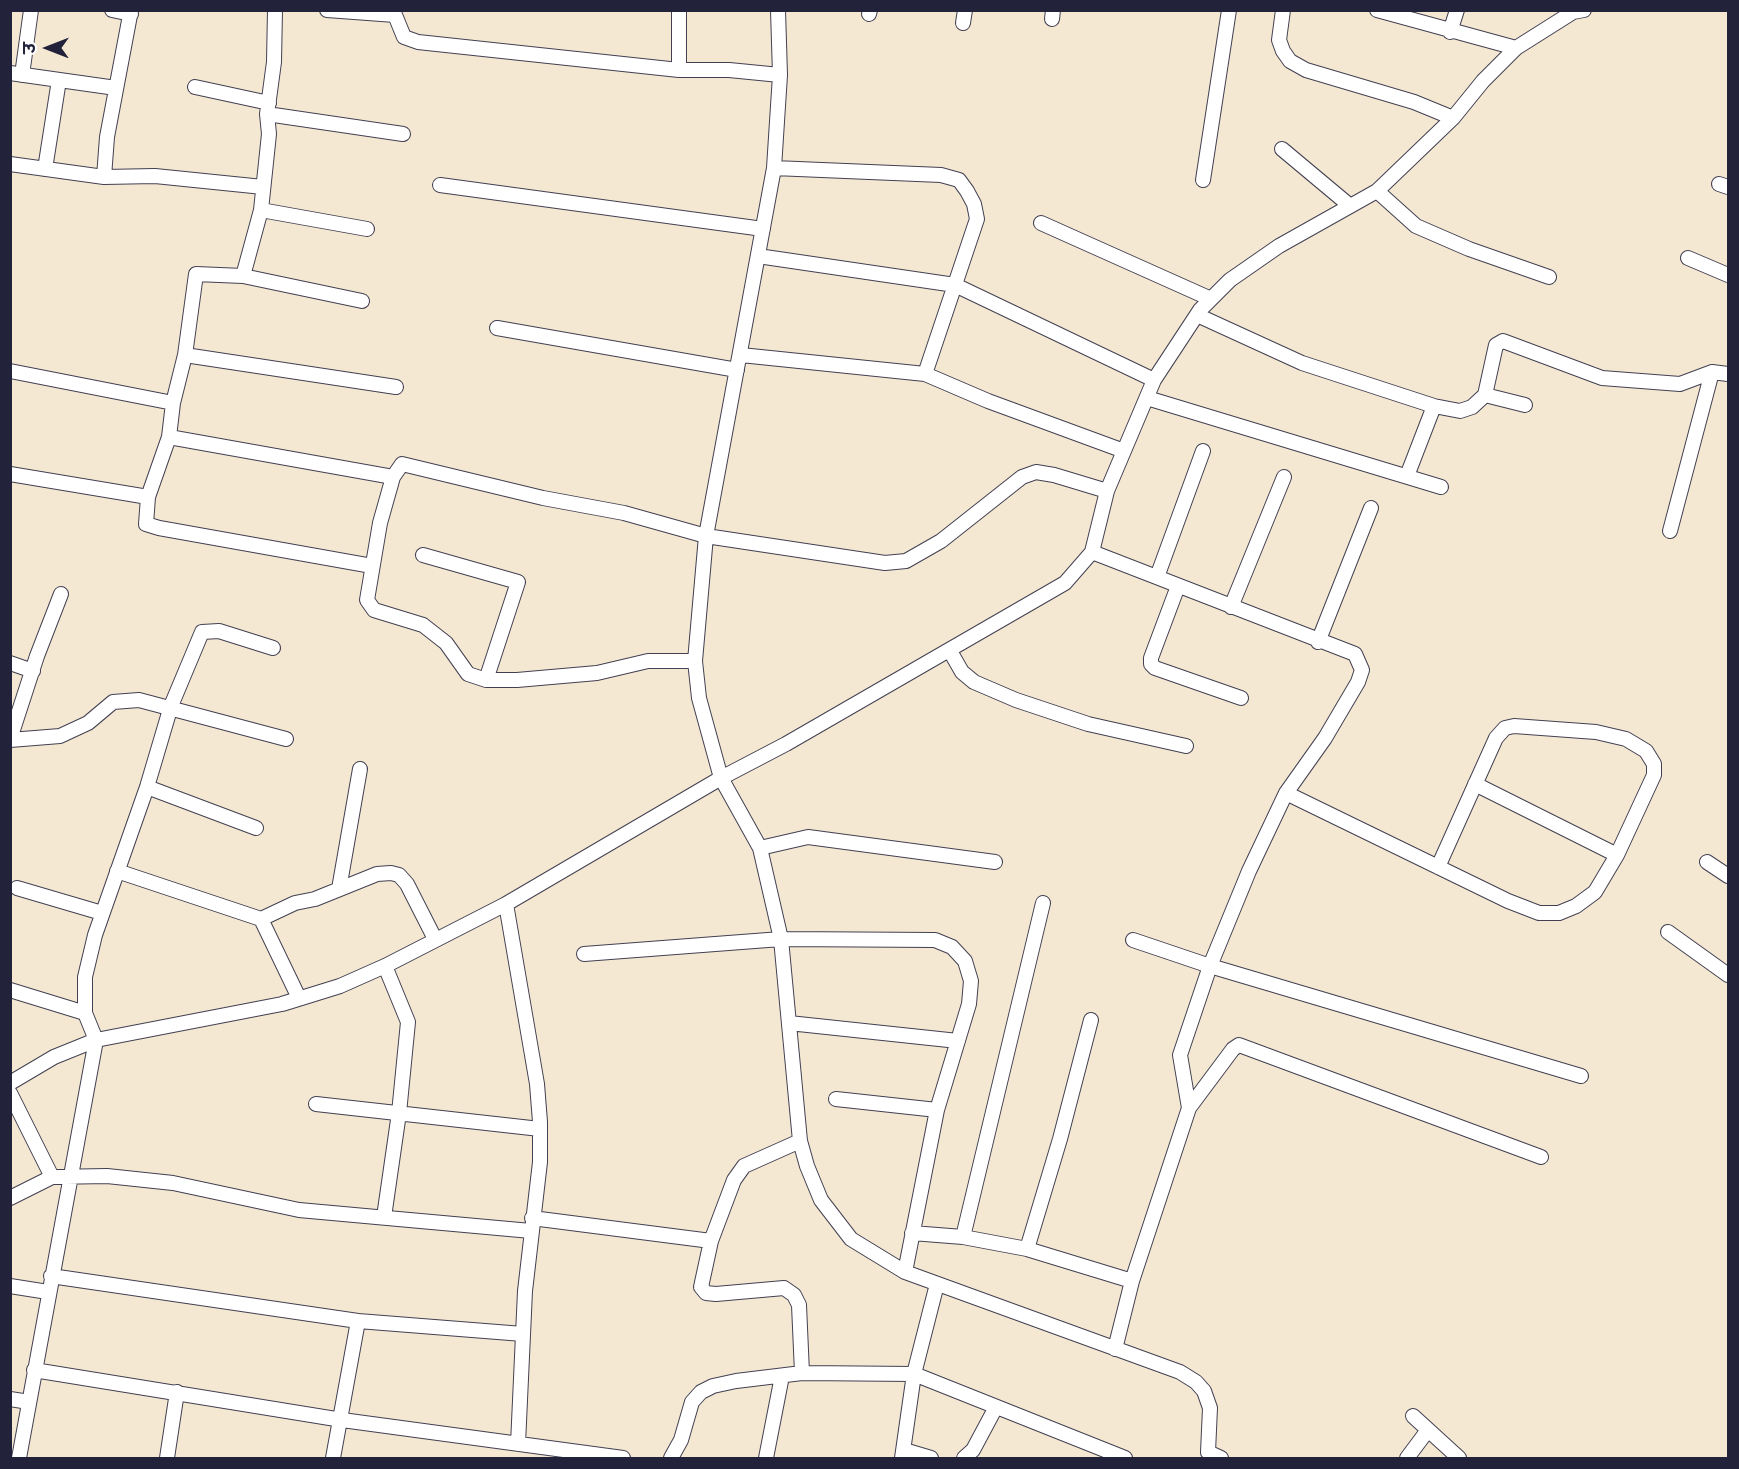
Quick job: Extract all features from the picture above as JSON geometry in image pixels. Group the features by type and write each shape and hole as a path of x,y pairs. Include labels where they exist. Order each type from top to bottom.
{"street":[{"path":"31,10 16,74 116,88"},
{"path":"104,177 107,137 131,12 112,10"},
{"path":"243,276 261,210 269,134 268,108 274,62 275,10"},
{"path":"327,10 395,13 404,37 418,42 679,70 729,70 780,75"},
{"path":"679,10 679,70"},
{"path":"778,10 780,75 774,168 706,536 696,660 699,698 721,778 760,848 781,939 800,1141 822,1200 851,1239 905,1272 1180,1372 1200,1386 1210,1408 1209,1456"},
{"path":"1203,180 1229,10"},
{"path":"1283,10 1279,40 1282,51 1290,62 1306,70 1414,102 1453,118"},
{"path":"1377,10 1450,32 1516,48"},
{"path":"1450,32 1457,10"},
{"path":"10,1083 54,1057 96,1040 212,1019 299,998 340,986 385,966 506,904 721,778 950,651 1065,584 1092,552 1107,491 1154,380 1197,315 1211,299 1230,280 1279,246 1377,191 1453,118 1483,81 1516,48 1577,11"},
{"path":"45,169 59,80"},
{"path":"195,87 268,108 403,134"},
{"path":"1282,149 1349,205"},
{"path":"10,164 104,177 155,176 263,187"},
{"path":"774,168 941,175 959,180 974,204 977,219 925,374"},
{"path":"440,185 763,229"},
{"path":"1377,191 1416,226 1452,243 1549,277"},
{"path":"261,210 367,229"},
{"path":"1041,223 1211,299"},
{"path":"758,256 955,285 1154,380"},
{"path":"1688,258 1728,275"},
{"path":"362,301 243,276 196,274 185,355 173,403 169,437 148,497 146,524 372,566"},
{"path":"1197,315 1302,363 1434,406 1460,411 1472,407 1485,395 1496,345 1503,341 1602,378 1680,384 1712,372 1728,374"},
{"path":"497,328 737,370"},
{"path":"185,355 396,387"},
{"path":"741,355 925,374 988,401 1124,450"},
{"path":"10,371 173,403"},
{"path":"1670,531 1712,372"},
{"path":"1485,395 1525,405"},
{"path":"1147,398 1441,487"},
{"path":"1407,476 1434,406"},
{"path":"169,437 393,477"},
{"path":"1157,578 1203,450"},
{"path":"696,660 648,661 597,673 486,680 468,674 446,643 423,625 374,610 367,600 380,523 393,477 402,464 543,498 624,513 706,536 885,563 906,561 941,542 1022,477 1036,472 1107,491"},
{"path":"10,474 148,497"},
{"path":"1231,607 1284,477"},
{"path":"1318,642 1371,508"},
{"path":"1092,552 1318,642 1355,654 1362,670 1358,682 1325,738 1286,793 1249,871 1210,966 1180,1055 1188,1108"},
{"path":"423,555 518,582 486,680"},
{"path":"1178,586 1151,658 1152,664 1155,668 1241,698"},
{"path":"61,594 10,740 60,736 88,723 113,702 139,700 171,706 286,739"},
{"path":"22,1458 34,1370 96,1040 85,1013 85,977 102,913 147,787 171,706 202,632 219,631 273,648"},
{"path":"950,651 962,672 974,682 1016,700 1088,724 1186,746"},
{"path":"10,663 33,670"},
{"path":"1286,793 1438,867 1539,914 1559,914 1576,906 1595,892 1617,855 1654,775 1654,764 1646,752 1626,739 1576,729 1531,726 1505,728 1496,738 1438,867"},
{"path":"339,889 360,769"},
{"path":"1475,784 1617,855"},
{"path":"147,787 256,828"},
{"path":"760,848 808,837 995,862"},
{"path":"1707,862 1728,876"},
{"path":"117,871 261,920 299,998"},
{"path":"261,920 295,903 377,874 399,875 407,884 435,939"},
{"path":"16,888 102,913"},
{"path":"963,1237 1043,903"},
{"path":"506,904 537,1084 540,1128 540,1162 532,1224 523,1334 518,1444"},
{"path":"1668,932 1728,975"},
{"path":"584,954 781,939 935,940 952,947 965,961 971,981 969,1004 937,1110 905,1272"},
{"path":"1133,940 1210,966 1581,1076"},
{"path":"384,1217 399,1113 408,1022 385,966"},
{"path":"10,990 85,1013"},
{"path":"1027,1249 1060,1139 1090,1020"},
{"path":"789,1023 958,1041"},
{"path":"1115,1348 1132,1281 1188,1108 1233,1049 1239,1045 1541,1157"},
{"path":"10,1094 52,1177"},
{"path":"836,1099 937,1110"},
{"path":"316,1104 540,1128"},
{"path":"800,1141 744,1166 734,1180 711,1241 701,1287 706,1293 784,1288 794,1295 799,1305 802,1373"},
{"path":"10,1198 52,1177 107,1176 173,1183 299,1210 384,1217 532,1224 711,1241"},
{"path":"912,1233 963,1237 1027,1249 1132,1281"},
{"path":"51,1276 358,1321 523,1334"},
{"path":"931,1458 903,1454 914,1374 937,1284"},
{"path":"10,1286 48,1293"},
{"path":"333,1458 342,1420 358,1321"},
{"path":"34,1370 342,1420 623,1458"},
{"path":"671,1458 681,1440 692,1402 701,1392 736,1381 802,1373 914,1374 996,1407 1093,1453 1125,1458"},
{"path":"766,1458 782,1376"},
{"path":"167,1458 177,1392"},
{"path":"10,1400 29,1402"},
{"path":"964,1458 973,1450 996,1407"},
{"path":"1413,1416 1459,1458"},
{"path":"1407,1458 1428,1430"}]}
